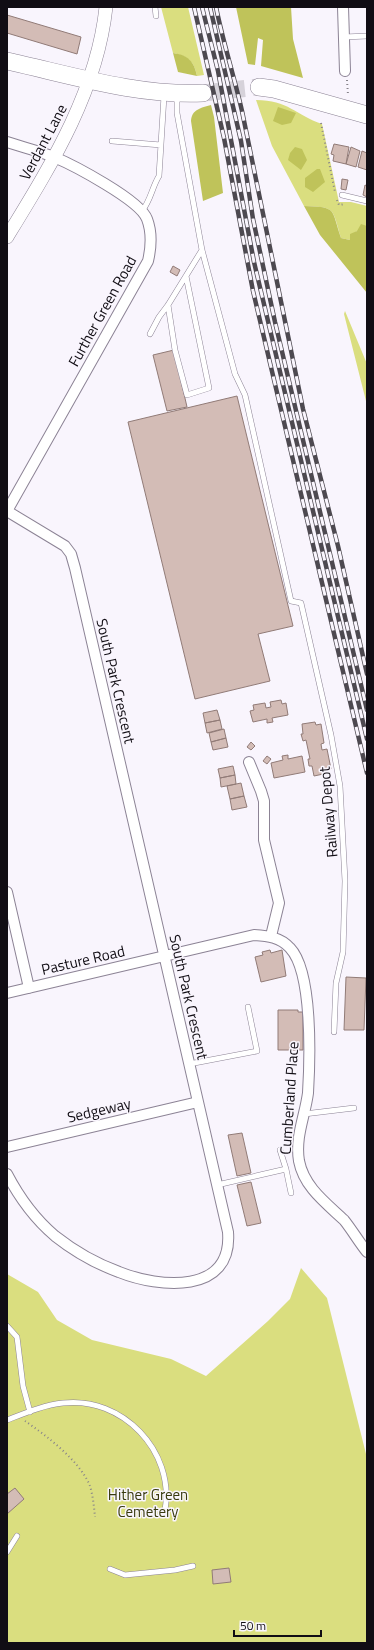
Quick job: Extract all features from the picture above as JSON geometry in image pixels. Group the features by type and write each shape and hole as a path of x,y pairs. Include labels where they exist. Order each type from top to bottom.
{"highway":[{"path":"7,61 91,80 171,93 203,93"},
{"path":"259,87 274,89 367,115"}],"street":[{"name":"Verdant Lane","path":"7,237 54,157 91,80 106,7"},
{"path":"342,7 345,71"},
{"path":"7,142 54,157 72,166 140,208"},
{"name":"Further Green Road","path":"7,511 148,261 151,241 147,219 140,208"},
{"name":"South Park Crescent","path":"7,511 65,546 71,554 228,1232 228,1250 221,1266 208,1277 200,1280 159,1281 134,1277 108,1268 56,1237 28,1208 7,1174"},
{"path":"249,762 262,791 264,801 264,840 279,902 271,936"},
{"path":"7,892 29,988"},
{"name":"Cumberland Place","path":"165,956 254,935 271,936 281,940 291,948 298,960 307,1000 308,1094 298,1136 299,1162 311,1189 345,1222 367,1252"},
{"name":"Pasture Road","path":"7,993 165,956"},
{"name":"Sedgeway","path":"7,1147 198,1102"}],"lane":[{"path":"155,7 156,16"},
{"path":"344,37 367,36"},
{"path":"140,208 148,203 154,185 159,176 161,145 171,93"},
{"path":"150,334 159,317 202,250 177,113 171,93"},
{"path":"112,140 161,145"},
{"path":"342,195 367,201"},
{"name":"Railway Depot","path":"202,250 233,368 245,395 291,601 301,603 332,735 340,786 345,881 343,952 336,982 334,1032"},
{"path":"168,305 175,350 187,395 209,388 186,276"},
{"path":"189,1064 257,1051 248,1007"},
{"path":"303,1114 354,1108"},
{"path":"280,1150 291,1193"},
{"path":"217,1185 286,1169"},
{"path":"7,1326 16,1337 23,1386 30,1412"},
{"path":"7,1420 63,1403 77,1403 114,1412 134,1425 147,1438 162,1465 168,1496 166,1510"},
{"path":"7,1552 17,1536"},
{"path":"110,1569 125,1575 175,1570 193,1566"}],"path":[{"path":"345,71 349,91 346,110"},
{"path":"321,123 337,204 340,205 348,203"},
{"path":"18,1416 58,1447 83,1474 90,1486 95,1517"}],"green space":[{"path":"161,7 188,7 204,75 197,76 194,66 190,60 173,53"},
{"path":"256,100 276,102 322,124 339,202 351,202 367,206 367,234 357,231 350,236 350,240 341,238 336,220 331,211 322,207 304,206 272,146"},
{"path":"345,311 367,364 367,405 344,314"},
{"name":"Hither Green Cemetery","path":"301,1268 327,1298 367,1458 367,1643 7,1643 7,1274 38,1292 57,1320 92,1340 171,1359 206,1376 268,1321 290,1299"}],"shaded area":[{"path":"236,7 291,7 293,39 303,78 261,66 263,40 258,38 255,65 248,64"},
{"path":"173,53 183,55 190,60 194,66 197,76 178,72"},
{"path":"211,105 214,117 223,193 203,201 191,121 195,111"},
{"path":"278,107 296,113 291,123 282,125 273,121"},
{"path":"295,147 302,149 307,160 301,170 288,160 290,153"},
{"path":"317,169 320,169 325,182 313,192 305,187 305,178"},
{"path":"304,206 323,207 332,212 341,238 350,240 350,234 357,231 361,224 367,226 367,293 320,235"}],"building":[{"path":"7,15 81,37 77,54 7,33"},
{"path":"334,144 349,147 346,164 333,161 334,155 331,154"},
{"path":"351,147 360,151 356,167 346,164"},
{"path":"362,151 367,153 367,170 358,167"},
{"path":"342,179 348,180 346,190 341,189"},
{"path":"365,185 367,186 367,197 363,195"},
{"path":"173,266 180,270 177,276 170,272"},
{"path":"174,350 187,407 167,411 153,355"},
{"path":"237,396 293,626 258,634 270,681 195,699 128,422"},
{"path":"281,700 282,704 286,703 288,715 272,718 273,722 267,723 267,719 253,722 250,711 254,710 253,705 265,703 266,708 271,707 270,702"},
{"path":"217,710 220,720 205,723 203,713"},
{"path":"220,720 222,729 207,733 205,723"},
{"path":"315,722 316,725 321,724 324,743 321,744 322,750 327,749 331,769 328,770 328,773 314,776 312,766 309,766 308,759 310,759 306,740 303,741 301,734 303,734 302,724"},
{"path":"224,729 226,738 211,742 209,733"},
{"path":"226,738 228,747 213,750 211,742"},
{"path":"251,742 255,746 251,750 247,747"},
{"path":"288,755 288,759 302,756 305,772 274,778 271,763 283,760 282,756"},
{"path":"267,756 271,759 267,764 263,761"},
{"path":"233,766 235,775 220,778 218,769"},
{"path":"235,775 236,784 221,787 220,778"},
{"path":"241,783 244,796 230,799 227,786"},
{"path":"244,796 247,807 232,810 230,799"},
{"path":"270,950 271,953 282,950 286,976 261,982 255,957 263,955 262,952"},
{"path":"346,977 366,978 364,1030 344,1030"},
{"path":"278,1010 298,1010 298,1012 303,1012 303,1050 278,1050"},
{"path":"242,1133 251,1173 237,1176 228,1135"},
{"path":"251,1182 261,1223 247,1226 237,1185"},
{"path":"15,1488 24,1499 7,1514 7,1494"},
{"path":"229,1568 231,1582 213,1584 212,1570"}],"tunnel":[{"path":"203,93 259,87"}],"railway":[{"path":"194,7 224,138 253,291 367,773"},
{"path":"202,7 218,71 254,262 367,739"},
{"path":"210,7 241,141 253,219 275,322 367,710"},
{"path":"216,7 242,111 303,409 338,546 367,674"}]}
